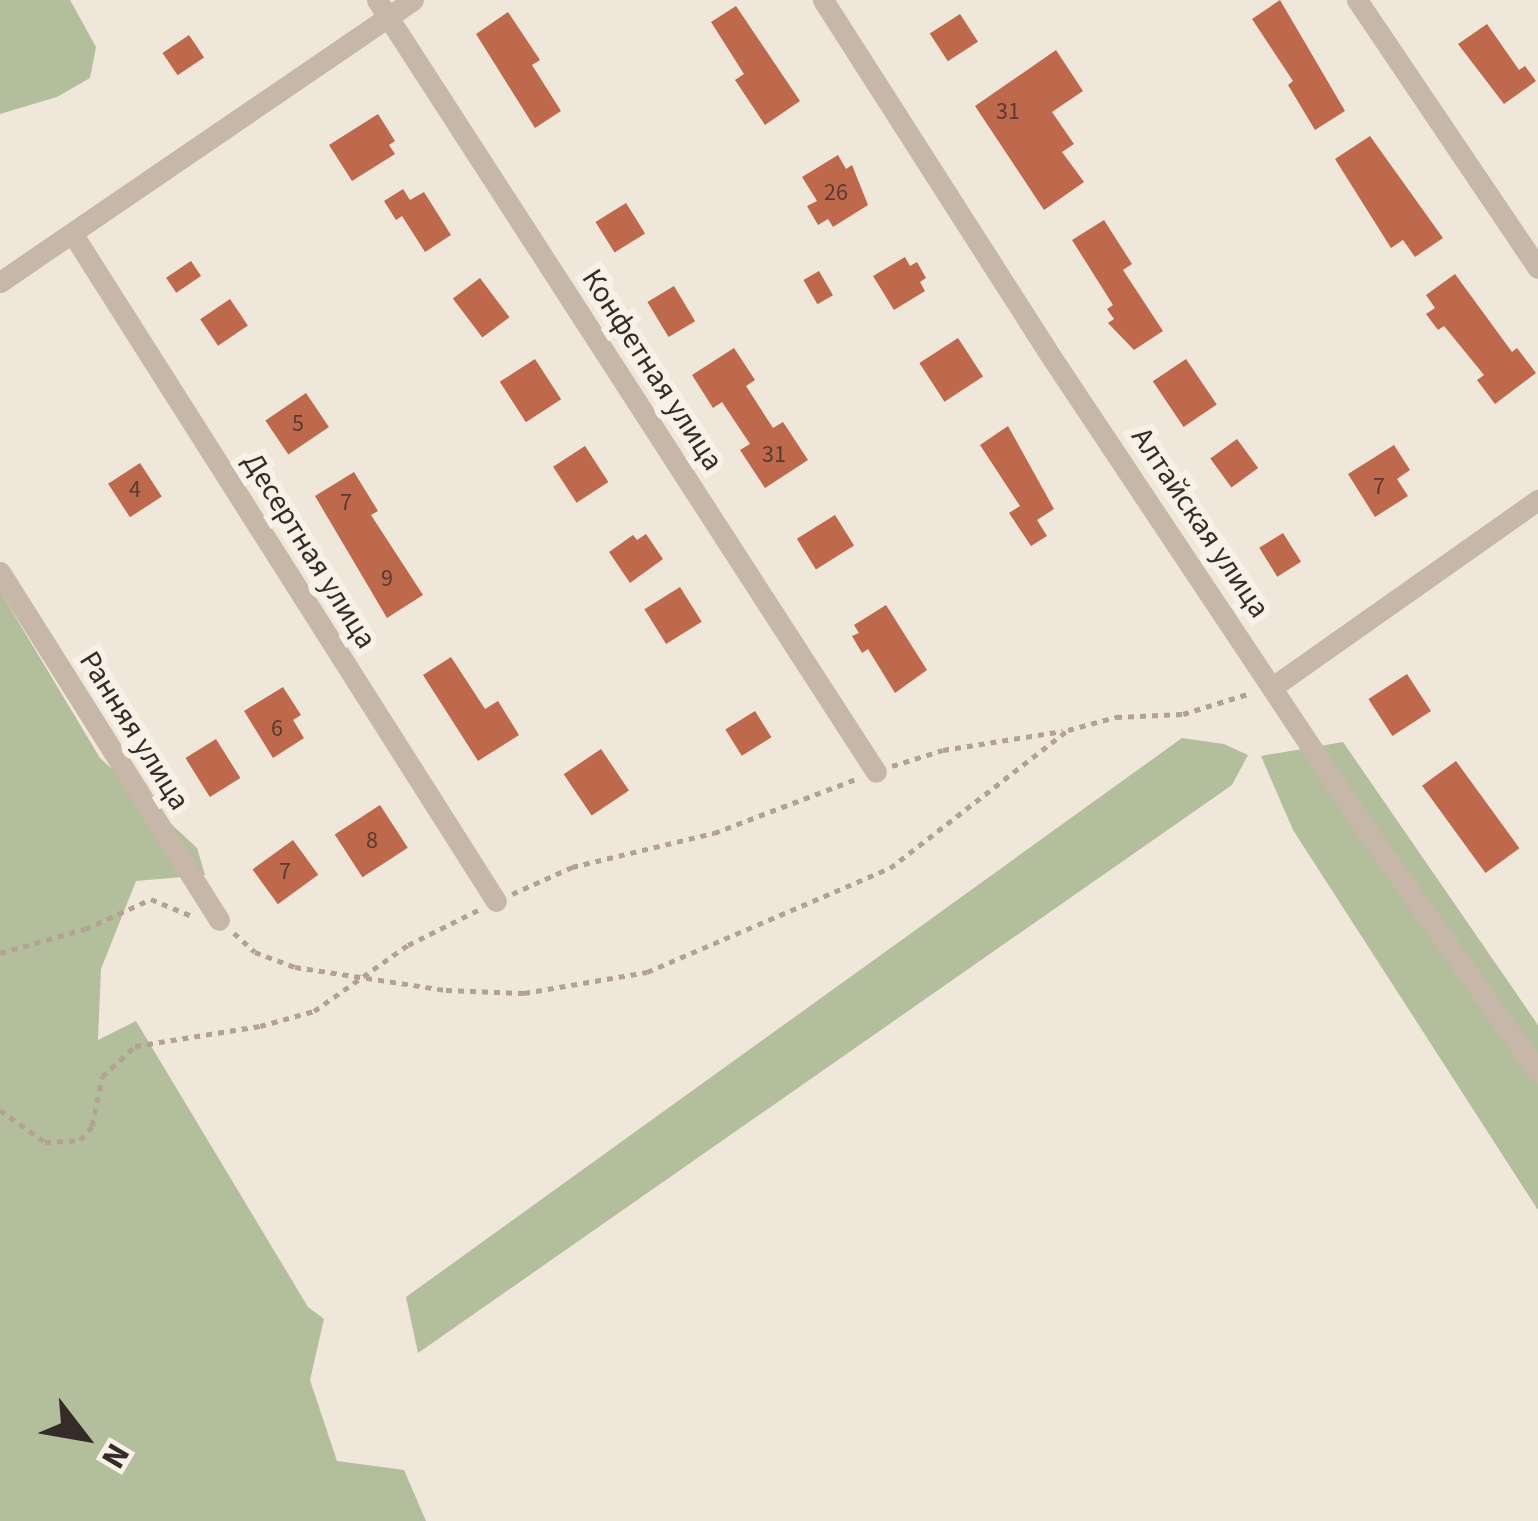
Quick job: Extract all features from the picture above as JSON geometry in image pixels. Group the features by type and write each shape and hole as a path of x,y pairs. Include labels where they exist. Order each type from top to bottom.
{"street":[{"path":"0,282 383,9 413,0"},
{"name":"Алтайская улица","path":"824,0 1046,349 1369,834 1538,1072"},
{"path":"1357,0 1538,268"},
{"name":"Конфетная улица","path":"383,9 876,772"},
{"name":"Десертная улица","path":"72,233 496,901"},
{"path":"1274,686 1538,500"},
{"name":"Ранняя улица","path":"0,572 219,920"}],"path":[{"path":"0,1109 46,1142 80,1140 92,1126 101,1077 134,1046 260,1026 314,1012 408,945 572,867 713,833 943,749 1068,730 1116,717 1183,714 1274,686"},
{"path":"0,953 86,929 151,899 219,920 255,952 295,967 362,977 524,993 647,972 695,956 890,868 1068,730"}],"green space":[{"path":"0,0 70,0 96,47 90,78 57,97 0,114"},
{"path":"0,591 100,758 197,848 205,875 136,881 101,969 98,1040 136,1021 308,1307 324,1319 310,1380 337,1461 404,1470 426,1521 0,1521"},
{"path":"1182,738 1224,744 1248,755 1232,785 418,1353 406,1297"},
{"path":"1343,742 1538,1025 1538,1210 1293,830 1261,756"}],"building":[{"path":"1280,0 1345,111 1315,130 1288,85 1293,81 1252,19"},
{"path":"736,6 800,101 765,125 735,80 744,74 711,22"},
{"path":"508,12 540,60 532,65 561,111 535,128 476,34"},
{"path":"960,14 978,42 948,61 930,34"},
{"path":"1487,24 1519,70 1525,66 1536,81 1504,104 1458,44"},
{"path":"189,35 204,57 178,75 162,53"},
{"path":"1056,50 1083,91 1052,112 1074,144 1062,152 1084,182 1044,210 975,106"},
{"path":"378,114 395,141 389,145 395,154 352,181 329,145"},
{"path":"1370,136 1443,238 1415,257 1403,240 1391,248 1335,159"},
{"path":"838,155 846,169 852,165 868,205 833,227 828,219 818,225 807,206 817,201 802,177"},
{"path":"403,189 410,200 424,192 451,235 425,252 402,216 396,220 384,201"},
{"path":"626,203 645,234 615,253 595,222"},
{"path":"1104,220 1132,264 1123,270 1163,331 1134,350 1108,323 1114,319 1107,309 1113,305 1072,240"},
{"path":"905,257 910,266 917,262 926,278 920,282 925,291 894,310 873,276"},
{"path":"191,261 201,276 176,293 166,278"},
{"path":"819,271 833,295 817,304 803,280"},
{"path":"1455,274 1512,352 1517,348 1536,373 1495,404 1477,380 1484,375 1444,326 1438,330 1426,314 1435,308 1426,295"},
{"path":"480,278 509,317 482,338 453,298"},
{"path":"674,286 695,321 669,337 647,302"},
{"path":"230,299 248,326 218,346 200,319"},
{"path":"958,338 983,377 944,402 919,363"},
{"path":"734,348 755,380 746,386 773,428 783,422 808,460 765,488 740,450 750,444 722,402 713,408 692,375"},
{"path":"535,359 561,399 526,422 500,382"},
{"path":"1186,359 1217,405 1184,427 1153,381"},
{"path":"306,393 329,427 288,454 265,420"},
{"path":"1008,426 1054,509 1037,520 1047,536 1031,546 1009,513 1020,506 980,445"},
{"path":"1237,439 1258,468 1231,488 1210,458"},
{"path":"1394,445 1410,470 1397,479 1408,496 1375,517 1348,474"},
{"path":"585,446 608,482 577,503 553,467"},
{"path":"140,463 162,497 130,517 108,484"},
{"path":"354,472 378,511 371,515 423,595 387,618 315,496"},
{"path":"835,515 854,546 816,569 797,539"},
{"path":"1283,533 1301,562 1277,577 1259,548"},
{"path":"646,534 663,559 630,583 609,552 633,535 637,540"},
{"path":"680,587 702,622 666,644 644,609"},
{"path":"886,605 927,670 895,693 868,649 862,653 852,636 859,633 854,625"},
{"path":"451,657 485,709 498,701 519,735 478,761 423,675"},
{"path":"1407,674 1431,711 1392,736 1368,699"},
{"path":"283,687 301,715 293,720 304,738 273,758 244,711"},
{"path":"755,711 771,737 742,756 725,730"},
{"path":"216,739 240,778 210,797 185,758"},
{"path":"601,749 629,790 592,816 564,774"},
{"path":"1456,761 1519,848 1486,873 1422,786"},
{"path":"380,805 408,848 362,877 335,834"},
{"path":"293,840 318,875 278,904 253,869"}]}
